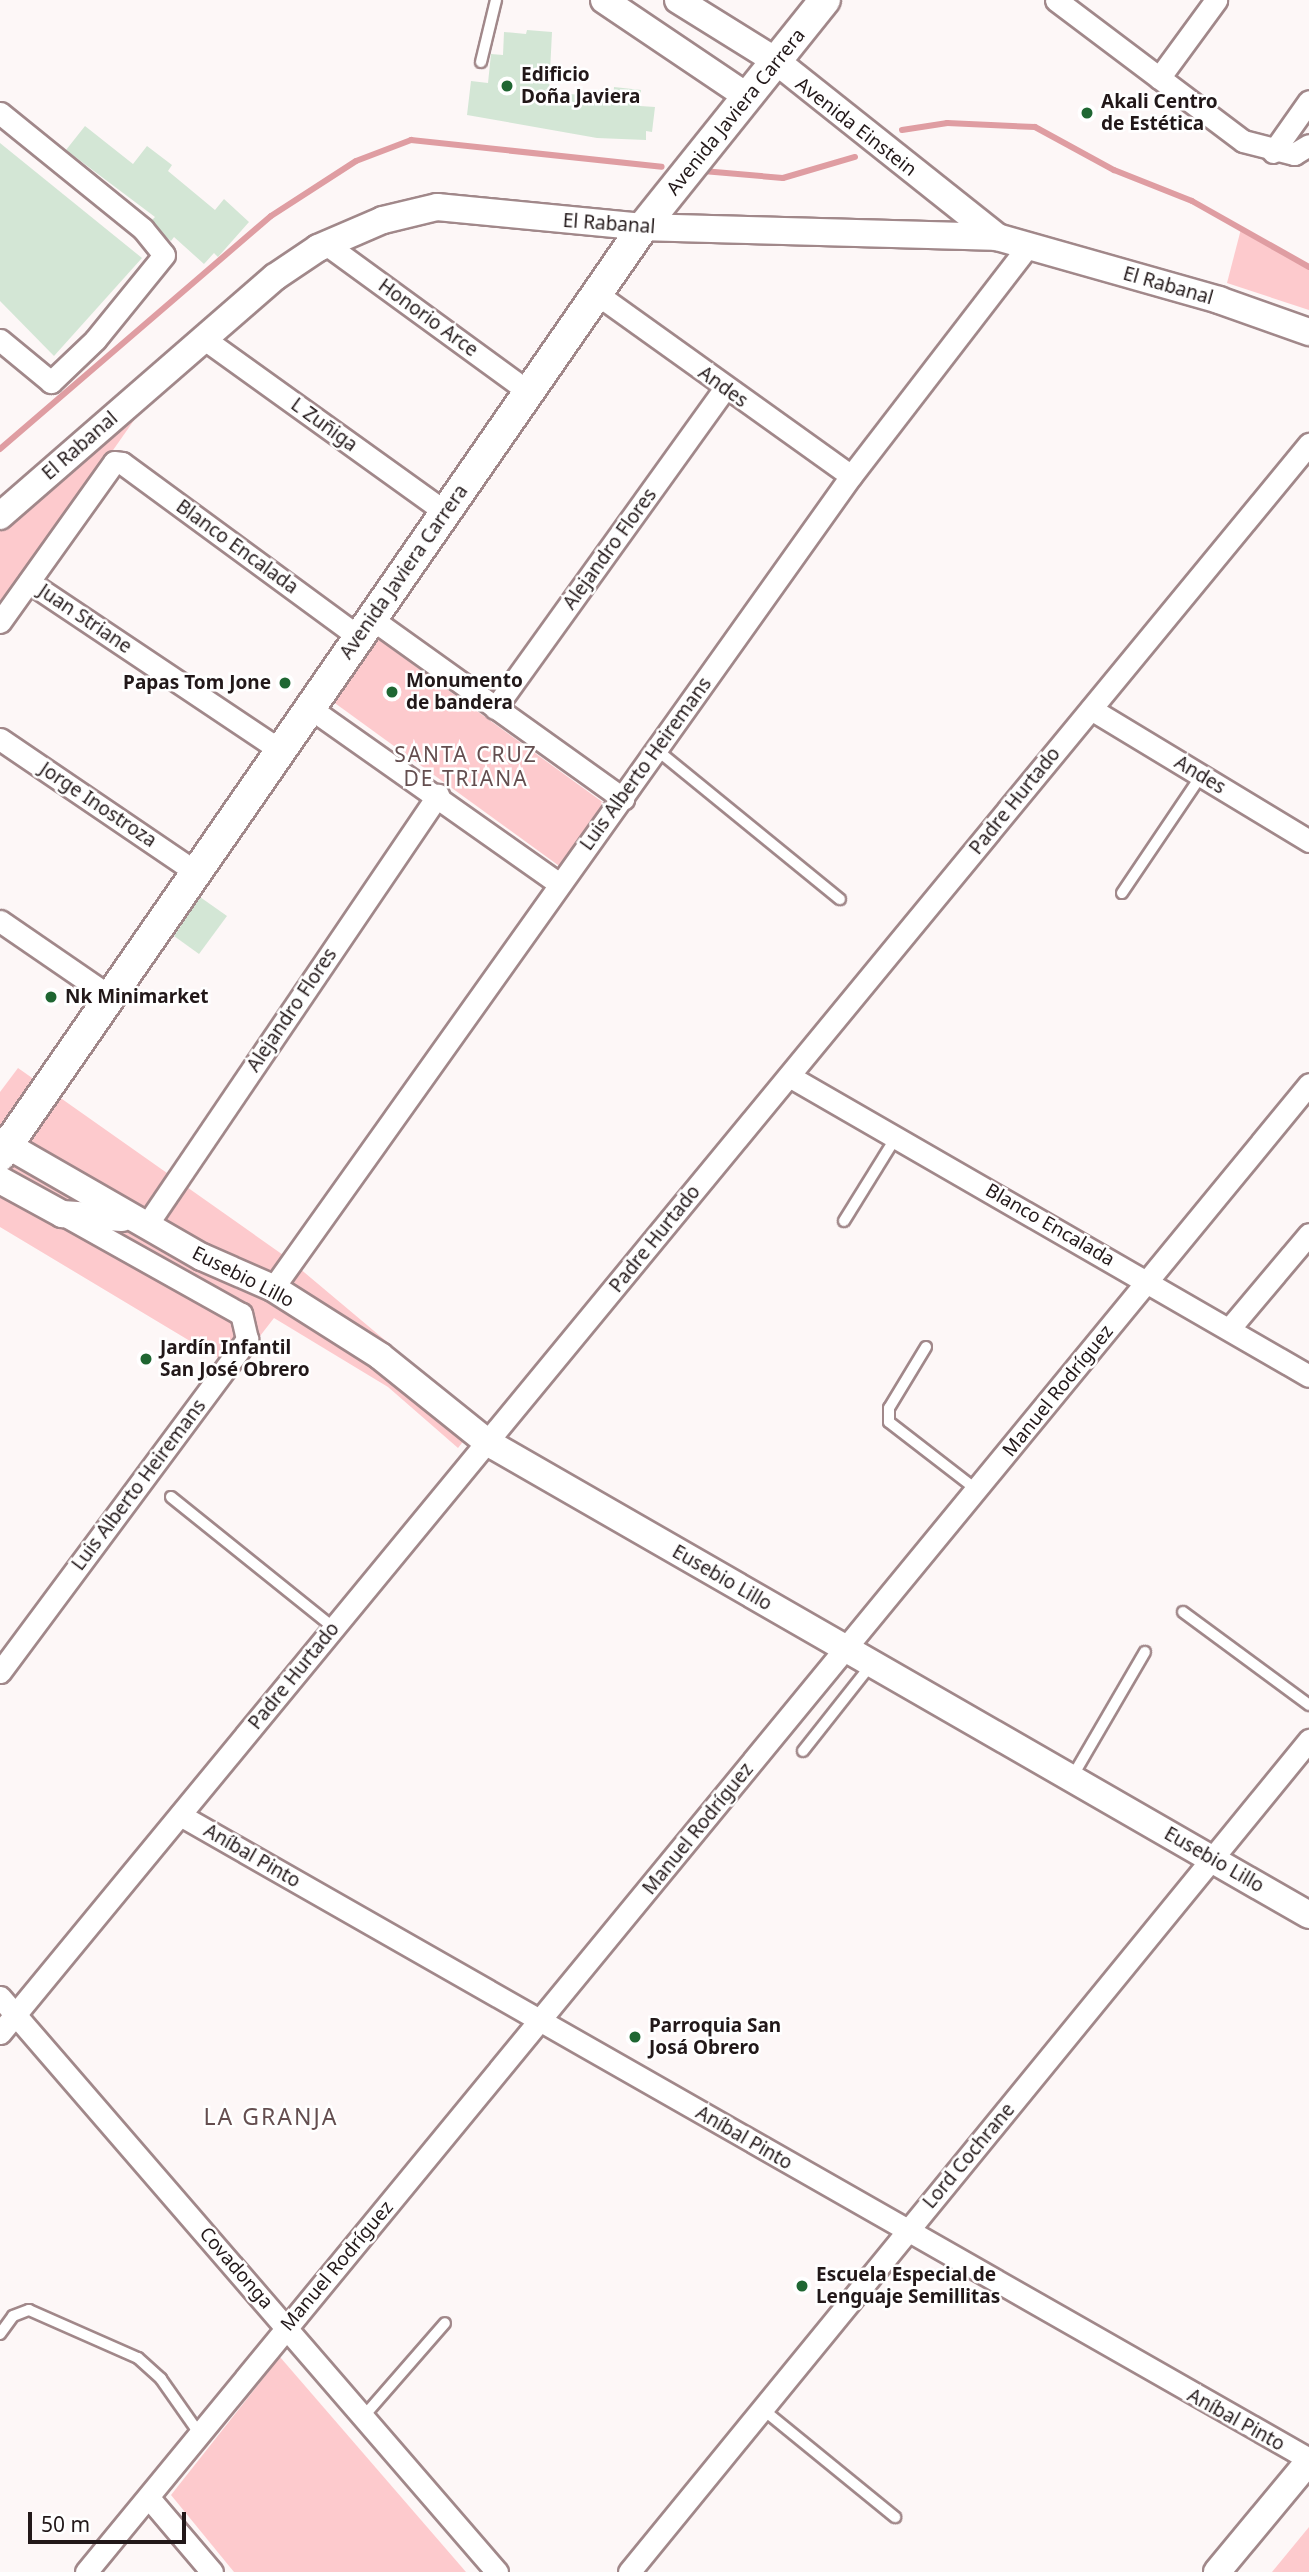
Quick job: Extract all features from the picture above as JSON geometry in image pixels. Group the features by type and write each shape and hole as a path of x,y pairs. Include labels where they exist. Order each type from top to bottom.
{"main road":[{"name":"Avenida Javiera Carrera","path":"2,1147 643,228 745,95 824,0"}],"street":[{"path":"604,0 745,95"},
{"name":"Avenida Einstein","path":"678,0 776,61 997,237"},
{"path":"1056,0 1243,141 1273,152 1294,155 1309,145"},
{"path":"1159,78 1216,0"},
{"path":"1273,152 1309,101"},
{"path":"0,113 143,229 164,255 95,340 51,382 0,340"},
{"name":"El Rabanal","path":"0,516 275,277 326,244 383,220 437,207 643,228 997,237 1219,300 1309,332"},
{"name":"Honorio Arce","path":"326,244 529,392"},
{"name":"Luis Alberto Heiremans","path":"273,1289 558,883 623,799 851,476 1028,246"},
{"name":"Andes","path":"597,293 724,389 851,476"},
{"name":"L Zuñiga","path":"202,338 445,513"},
{"name":"Alejandro Flores","path":"495,708 724,389"},
{"name":"Padre Hurtado","path":"0,2033 1309,444"},
{"name":"Blanco Encalada","path":"29,582 114,462 122,463 365,628 495,708 623,799"},
{"path":"0,622 29,582"},
{"name":"Juan Striane","path":"29,582 280,750"},
{"path":"310,708 438,795 558,883"},
{"name":"Andes","path":"1091,709 1309,841"},
{"name":"Jorge Inostroza","path":"0,739 196,872"},
{"name":"Alejandro Flores","path":"146,1226 438,795"},
{"path":"0,921 109,996"},
{"name":"Blanco Encalada","path":"789,1076 1149,1281 1309,1376"},
{"name":"Manuel Rodríguez","path":"86,2572 1309,1084"},
{"name":"Eusebio Lillo","path":"2,1147 202,1257 273,1289 380,1356 487,1442 1309,1915"},
{"name":"Eusebio Lillo","path":"0,1180 183,1282"},
{"name":"Eusebio Lillo","path":"62,1214 116,1216 146,1226"},
{"path":"1229,1329 1309,1234"},
{"path":"183,1282 202,1257"},
{"name":"Luis Alberto Heiremans","path":"0,1672 247,1339 241,1314 183,1282"},
{"name":"Lord Cochrane","path":"629,2572 765,2411 907,2231 1309,1740"},
{"name":"Aníbal Pinto","path":"180,1815 1309,2460"},
{"name":"Covadonga","path":"0,1997 497,2572"},
{"path":"1217,2572 1309,2460"},
{"path":"149,2498 212,2572"}],"lane":[{"path":"481,62 496,0"},
{"path":"657,750 839,899"},
{"path":"1122,893 1201,776"},
{"path":"844,1221 896,1137"},
{"path":"926,1347 889,1408 889,1422 977,1490"},
{"path":"172,1497 334,1628"},
{"path":"1183,1612 1309,1705"},
{"path":"1071,1779 1145,1652"},
{"path":"803,1751 871,1665"},
{"path":"0,2334 13,2316 29,2309 138,2358 161,2379 199,2433"},
{"path":"364,2416 445,2323"},
{"path":"765,2411 895,2517"}],"shaded area":[{"path":"1241,229 1309,267 1309,310 1227,283"},
{"path":"163,379 0,611 0,509"},
{"path":"368,632 608,806 562,868 321,693"},
{"path":"18,1068 286,1257 480,1420 458,1448 388,1387 274,1318 235,1368 0,1227 0,1092"},
{"path":"280,2357 466,2572 234,2572 171,2495"},
{"path":"1309,2527 1309,2572 1272,2572"}],"building":[{"name":"Edificio Doña Javiera","path":"527,30 552,32 549,92 613,98 614,87 641,90 640,106 655,107 652,132 646,131 646,140 597,138 467,115 471,81 488,83 491,54 503,55 504,32 526,34"},
{"path":"85,126 133,164 147,146 172,165 168,171 215,210 224,199 249,222 218,257 214,253 204,264 174,237 171,241 166,237 152,220 155,217 66,150"},
{"path":"0,143 142,258 54,356 0,301"},
{"path":"200,897 227,916 199,954 174,936"}],"waterway":[{"path":"902,130 947,123 1035,127 1114,170 1192,201 1309,267"},
{"path":"0,449 271,216 356,161 411,140 662,167"},
{"path":"703,171 783,178 855,157"}],"place":[{"name":"Edificio Doña Javiera","path":"507,86"},
{"name":"Akali Centro de Estética","path":"1087,113"},
{"name":"Papas Tom Jone","path":"285,683"},
{"name":"Monumento de bandera","path":"392,692"},
{"name":"Nk Minimarket","path":"51,997"},
{"name":"Jardín Infantil San José Obrero","path":"146,1359"},
{"name":"Parroquia San Josá Obrero","path":"635,2037"},
{"name":"Escuela Especial de Lenguaje Semillitas","path":"802,2286"}],"district":[{"name":"SANTA CRUZ DE TRIANA","path":"466,766"},
{"name":"LA GRANJA","path":"271,2116"}]}
